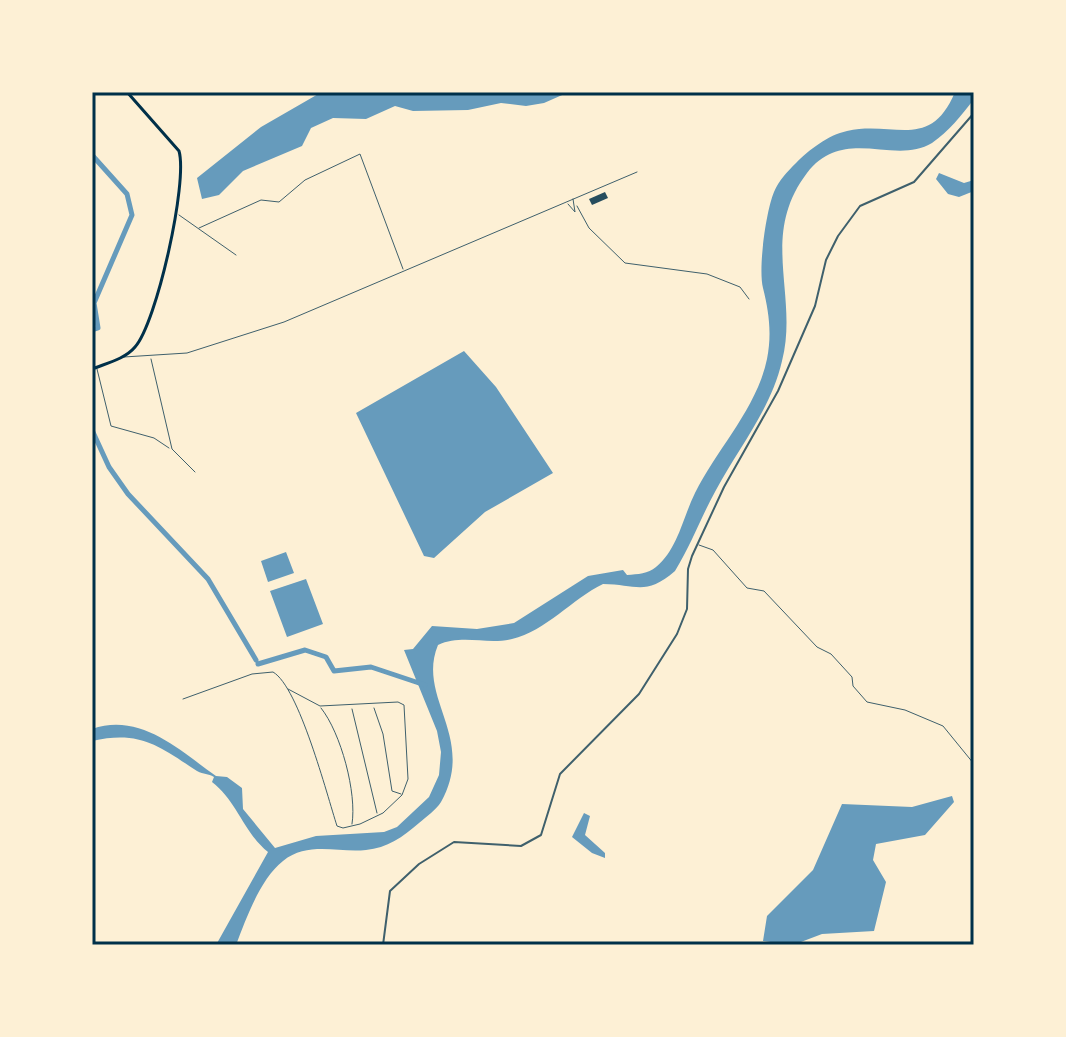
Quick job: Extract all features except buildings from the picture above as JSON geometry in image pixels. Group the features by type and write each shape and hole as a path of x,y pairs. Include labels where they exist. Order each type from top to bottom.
{"main road":[{"path":"92,369 122,357 139,342 147,325 176,213 179,151 127,92"}],"street":[{"path":"383,945 390,891 413,867 454,842 521,846 541,835 560,774 646,686 677,634 687,609 689,565 724,487 778,391 815,306 822,272 838,236 860,206 914,182 974,113"},
{"path":"199,228 261,200 279,202 305,180 360,154 404,272"},
{"path":"122,357 187,353 231,340 404,272 637,172"},
{"path":"573,199 589,228 625,263 703,273 740,287 749,299"},
{"path":"567,202 573,212 577,206"},
{"path":"176,213 236,255"},
{"path":"150,356 171,447 195,472"},
{"path":"97,367 102,401 111,426 154,438 166,449 171,447"},
{"path":"698,545 713,550 747,588 764,591 817,647 831,654 852,677 853,686 867,702 905,710 943,726 974,764"},
{"path":"183,699 266,671 279,675 288,689 324,778 336,824 341,828 352,827 378,816 402,795 408,779 405,708 398,702 320,706 288,689"},
{"path":"373,705 383,734 392,791 402,795"},
{"path":"320,706 337,733 355,805 352,827"},
{"path":"352,706 378,816"}],"water":[{"path":"569,92 544,103 526,106 501,103 468,110 413,111 395,106 366,119 333,118 311,128 302,146 243,171 219,195 202,199 197,178 261,127 320,93"},
{"path":"955,92 974,92 974,99 944,134 932,143 902,151 853,148 837,151 821,159 807,173 793,196 782,243 786,337 777,379 675,571 648,587 603,584 548,622 512,639 456,640 438,645 433,664 434,683 453,758 450,779 439,805 407,833 381,847 355,851 303,851 283,861 267,878 236,945 216,945 268,852 253,836 228,798 212,782 214,777 197,771 148,742 123,738 92,741 92,729 110,725 143,730 174,746 216,776 227,777 242,788 243,809 275,848 316,836 384,832 397,827 429,797 439,775 441,752 437,731 404,650 413,649 432,626 477,629 514,623 588,576 623,570 627,575 643,573 664,560 675,542 695,493 746,411 762,377 770,332 762,279 762,254 768,212 778,184 807,153 833,136 864,129 922,128 934,122 945,110"},
{"path":"939,173 964,183 974,180 974,191 959,197 948,194 936,179"},
{"path":"464,351 496,387 553,473 485,512 434,558 424,556 356,413"},
{"path":"286,552 294,573 268,582 261,561"},
{"path":"306,579 323,624 287,637 270,591"},
{"path":"952,796 954,802 925,835 876,844 873,860 886,882 874,931 822,934 793,945 763,941 767,916 813,870 842,804 912,807"},
{"path":"584,813 590,816 585,835 605,853 605,858 592,853 572,837"}],"waterway":[{"path":"92,155 127,194 132,215 94,303 98,328 92,330"},
{"path":"92,393 92,415"},
{"path":"92,430 109,467 128,494 208,579 256,660"},
{"path":"258,664 305,650 326,657 334,671 371,667 425,685"}]}
